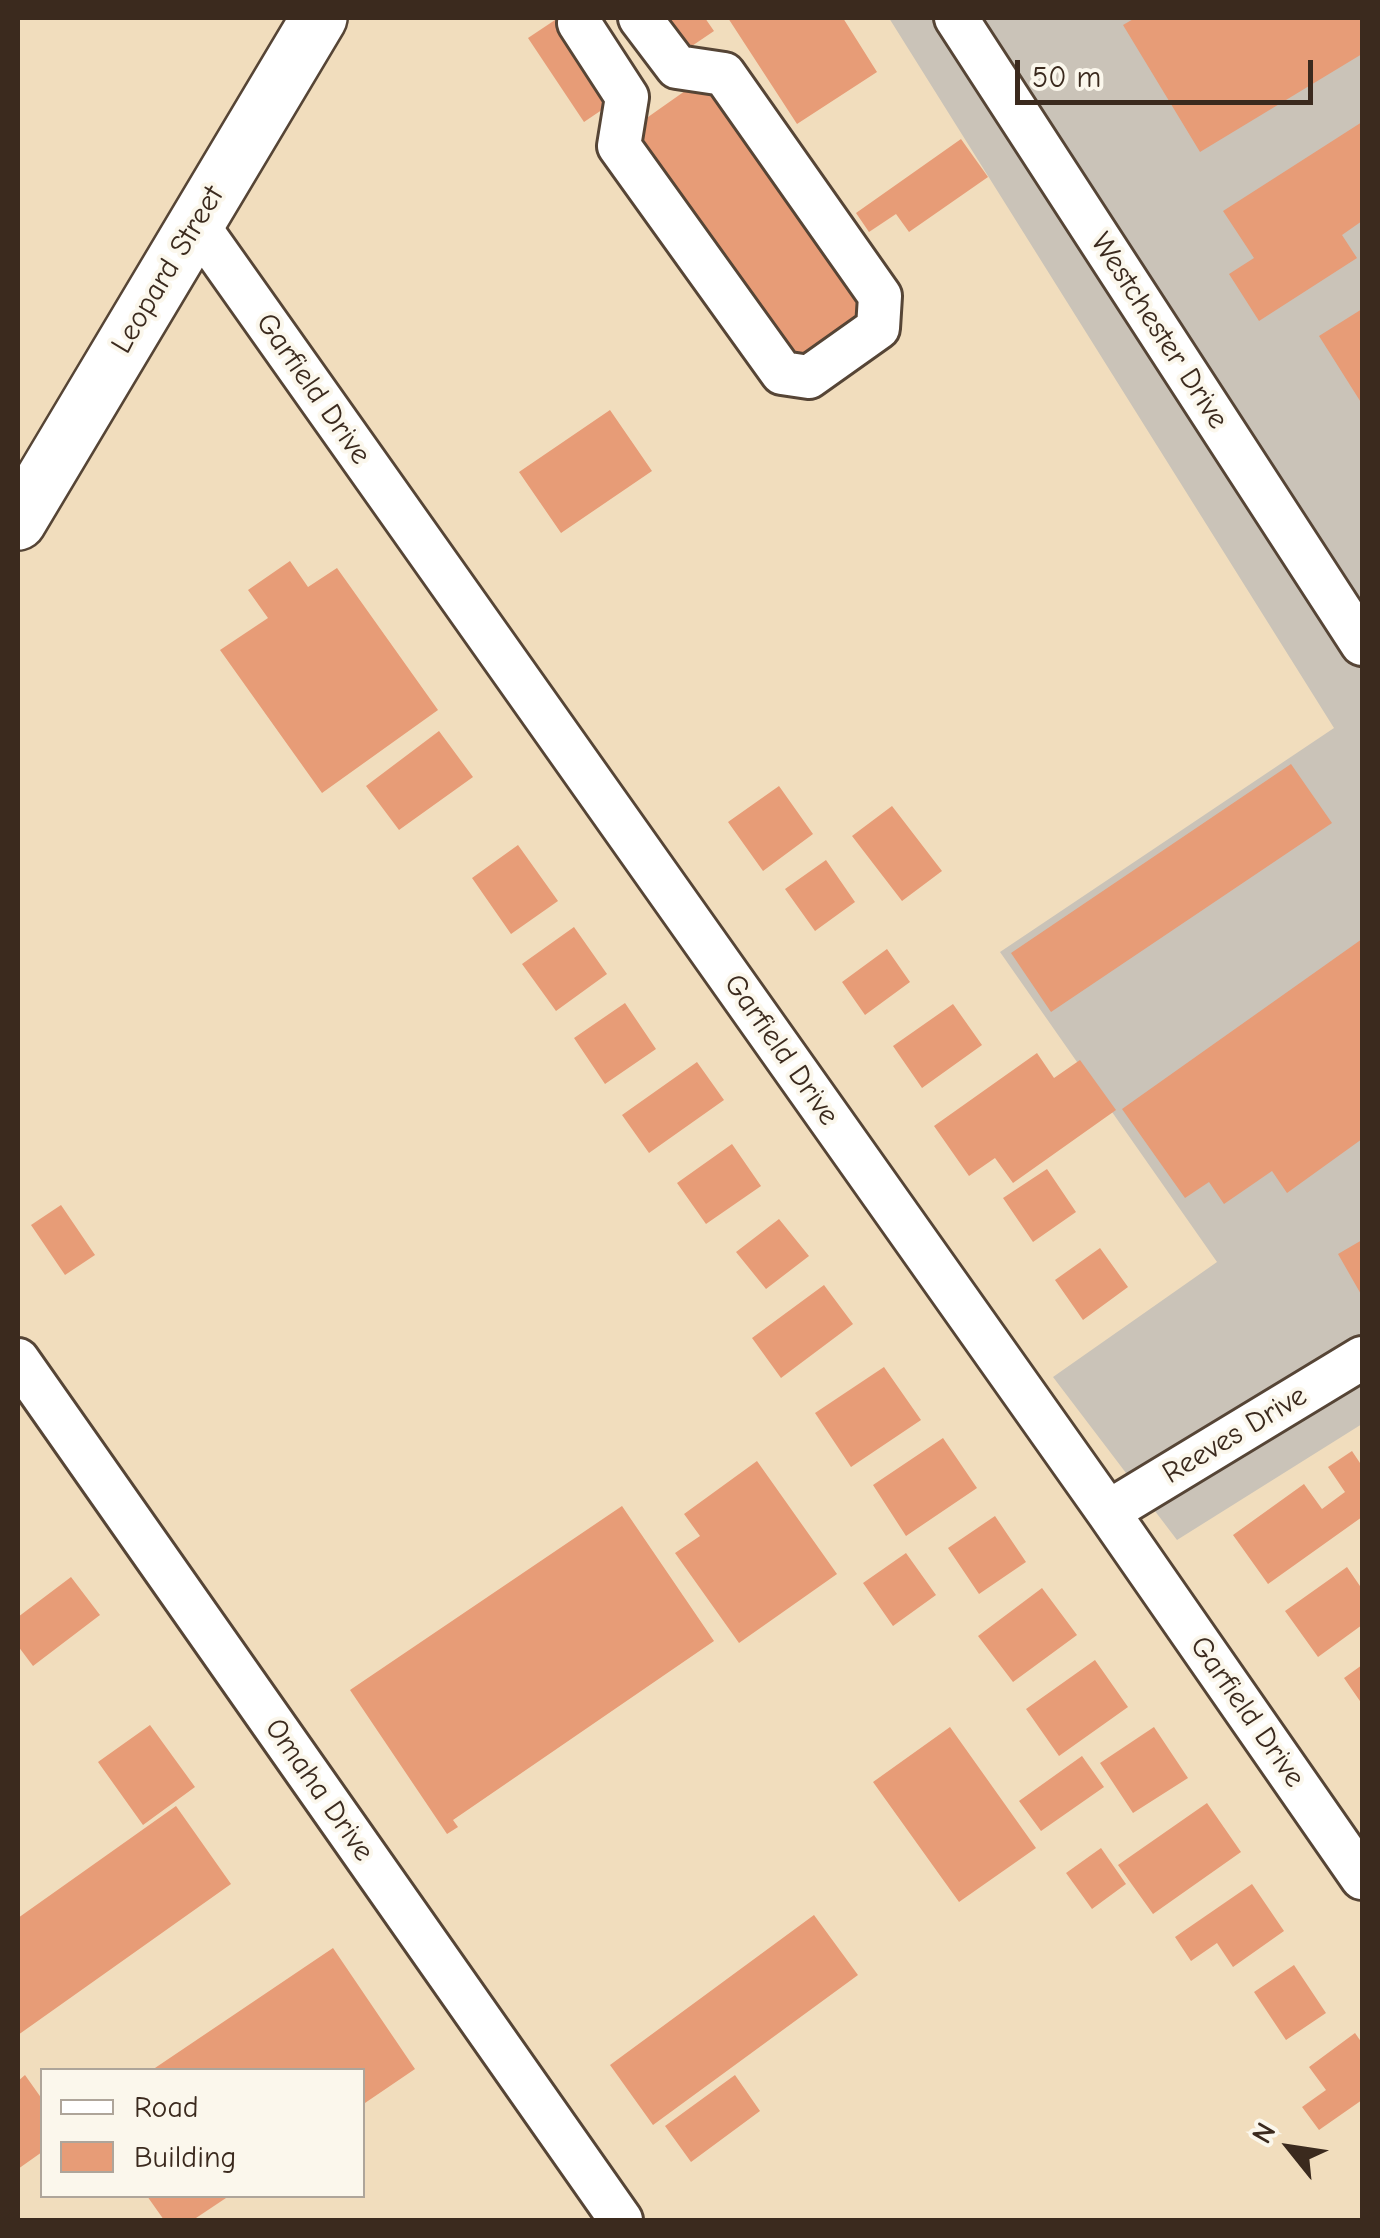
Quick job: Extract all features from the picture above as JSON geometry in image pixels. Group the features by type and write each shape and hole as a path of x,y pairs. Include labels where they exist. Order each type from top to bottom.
{"main road":[{"name":"Leopard Street","path":"18,522 319,18"}],"street":[{"path":"579,20 627,97 619,146 782,373 809,377 878,328 880,296 724,74 677,66 640,18"},
{"name":"Westchester Drive","path":"956,18 1362,644"},
{"name":"Garfield Drive","path":"196,224 1108,1512 1362,1878"},
{"name":"Reeves Drive","path":"1108,1512 1362,1358"},
{"name":"Omaha Drive","path":"18,1360 622,2220"}],"shaded area":[{"path":"889,18 1362,18 1362,1424 1177,1540 1053,1377 1217,1262 1000,952 1334,728"}],"building":[{"path":"558,18 615,101 584,122 528,38"},
{"path":"660,18 705,18 714,31 683,52"},
{"path":"728,18 843,18 877,72 797,124"},
{"path":"1135,18 1362,18 1362,54 1200,152 1123,25"},
{"path":"702,79 871,317 800,367 631,129"},
{"path":"1362,122 1362,221 1342,235 1357,258 1259,321 1229,274 1254,258 1223,211"},
{"path":"961,139 988,177 909,232 896,214 869,232 856,213"},
{"path":"1362,309 1362,404 1319,336"},
{"path":"610,410 652,471 561,533 519,472"},
{"path":"290,561 308,587 337,568 438,710 322,793 220,650 268,618 248,590"},
{"path":"439,731 473,777 399,830 366,786"},
{"path":"1291,764 1332,823 1051,1012 1011,953"},
{"path":"779,786 813,834 763,871 728,822"},
{"path":"892,806 942,871 902,901 852,836"},
{"path":"518,845 558,901 511,934 472,878"},
{"path":"826,860 855,902 815,931 785,889"},
{"path":"574,927 607,974 556,1011 522,964"},
{"path":"1362,939 1362,1139 1287,1193 1272,1171 1224,1204 1209,1182 1185,1198 1122,1109"},
{"path":"887,949 910,982 865,1015 842,982"},
{"path":"625,1003 656,1049 605,1084 574,1038"},
{"path":"953,1004 982,1045 922,1088 893,1046"},
{"path":"1037,1053 1054,1078 1080,1060 1116,1110 1013,1183 995,1158 969,1176 934,1126"},
{"path":"697,1062 724,1100 649,1153 622,1115"},
{"path":"732,1144 761,1186 706,1224 677,1183"},
{"path":"1047,1169 1076,1212 1033,1242 1003,1198"},
{"path":"61,1205 95,1255 65,1275 31,1225"},
{"path":"779,1219 809,1256 766,1289 736,1252"},
{"path":"1362,1240 1362,1296 1338,1254"},
{"path":"1100,1248 1128,1287 1083,1320 1055,1280"},
{"path":"824,1285 853,1324 781,1378 752,1338"},
{"path":"884,1367 921,1420 851,1467 815,1413"},
{"path":"943,1438 977,1488 906,1536 873,1485"},
{"path":"1352,1451 1362,1466 1362,1517 1268,1584 1233,1535 1304,1484 1322,1509 1345,1492 1328,1467"},
{"path":"757,1461 837,1574 739,1643 675,1553 700,1536 684,1514"},
{"path":"622,1506 714,1641 453,1820 458,1827 447,1834 350,1690"},
{"path":"995,1516 1026,1562 979,1594 948,1548"},
{"path":"906,1553 936,1595 893,1626 863,1583"},
{"path":"1347,1567 1362,1589 1362,1625 1318,1657 1285,1611"},
{"path":"71,1577 100,1615 33,1666 18,1646 18,1617"},
{"path":"1042,1588 1077,1635 1013,1682 978,1636"},
{"path":"1095,1660 1128,1707 1059,1756 1026,1709"},
{"path":"1362,1665 1362,1704 1344,1678"},
{"path":"150,1725 195,1787 143,1825 98,1762"},
{"path":"950,1727 1036,1848 959,1902 873,1782"},
{"path":"1154,1727 1188,1778 1133,1813 1100,1763"},
{"path":"1082,1756 1104,1787 1041,1831 1019,1801"},
{"path":"1207,1803 1241,1852 1153,1914 1118,1865"},
{"path":"176,1806 231,1884 18,2035 18,1918"},
{"path":"1101,1848 1126,1884 1092,1909 1066,1873"},
{"path":"1252,1884 1284,1931 1233,1967 1217,1943 1191,1961 1175,1937"},
{"path":"814,1915 858,1975 653,2125 610,2065"},
{"path":"333,1948 415,2069 365,2103 365,2068 155,2068"},
{"path":"1294,1965 1326,2013 1286,2040 1254,1992"},
{"path":"1355,2033 1362,2043 1362,2100 1319,2130 1302,2107 1326,2090 1309,2067"},
{"path":"25,2075 40,2096 40,2153 18,2169 18,2081"},
{"path":"735,2075 760,2111 691,2162 665,2126"},
{"path":"148,2198 226,2198 193,2220 164,2220"}]}
